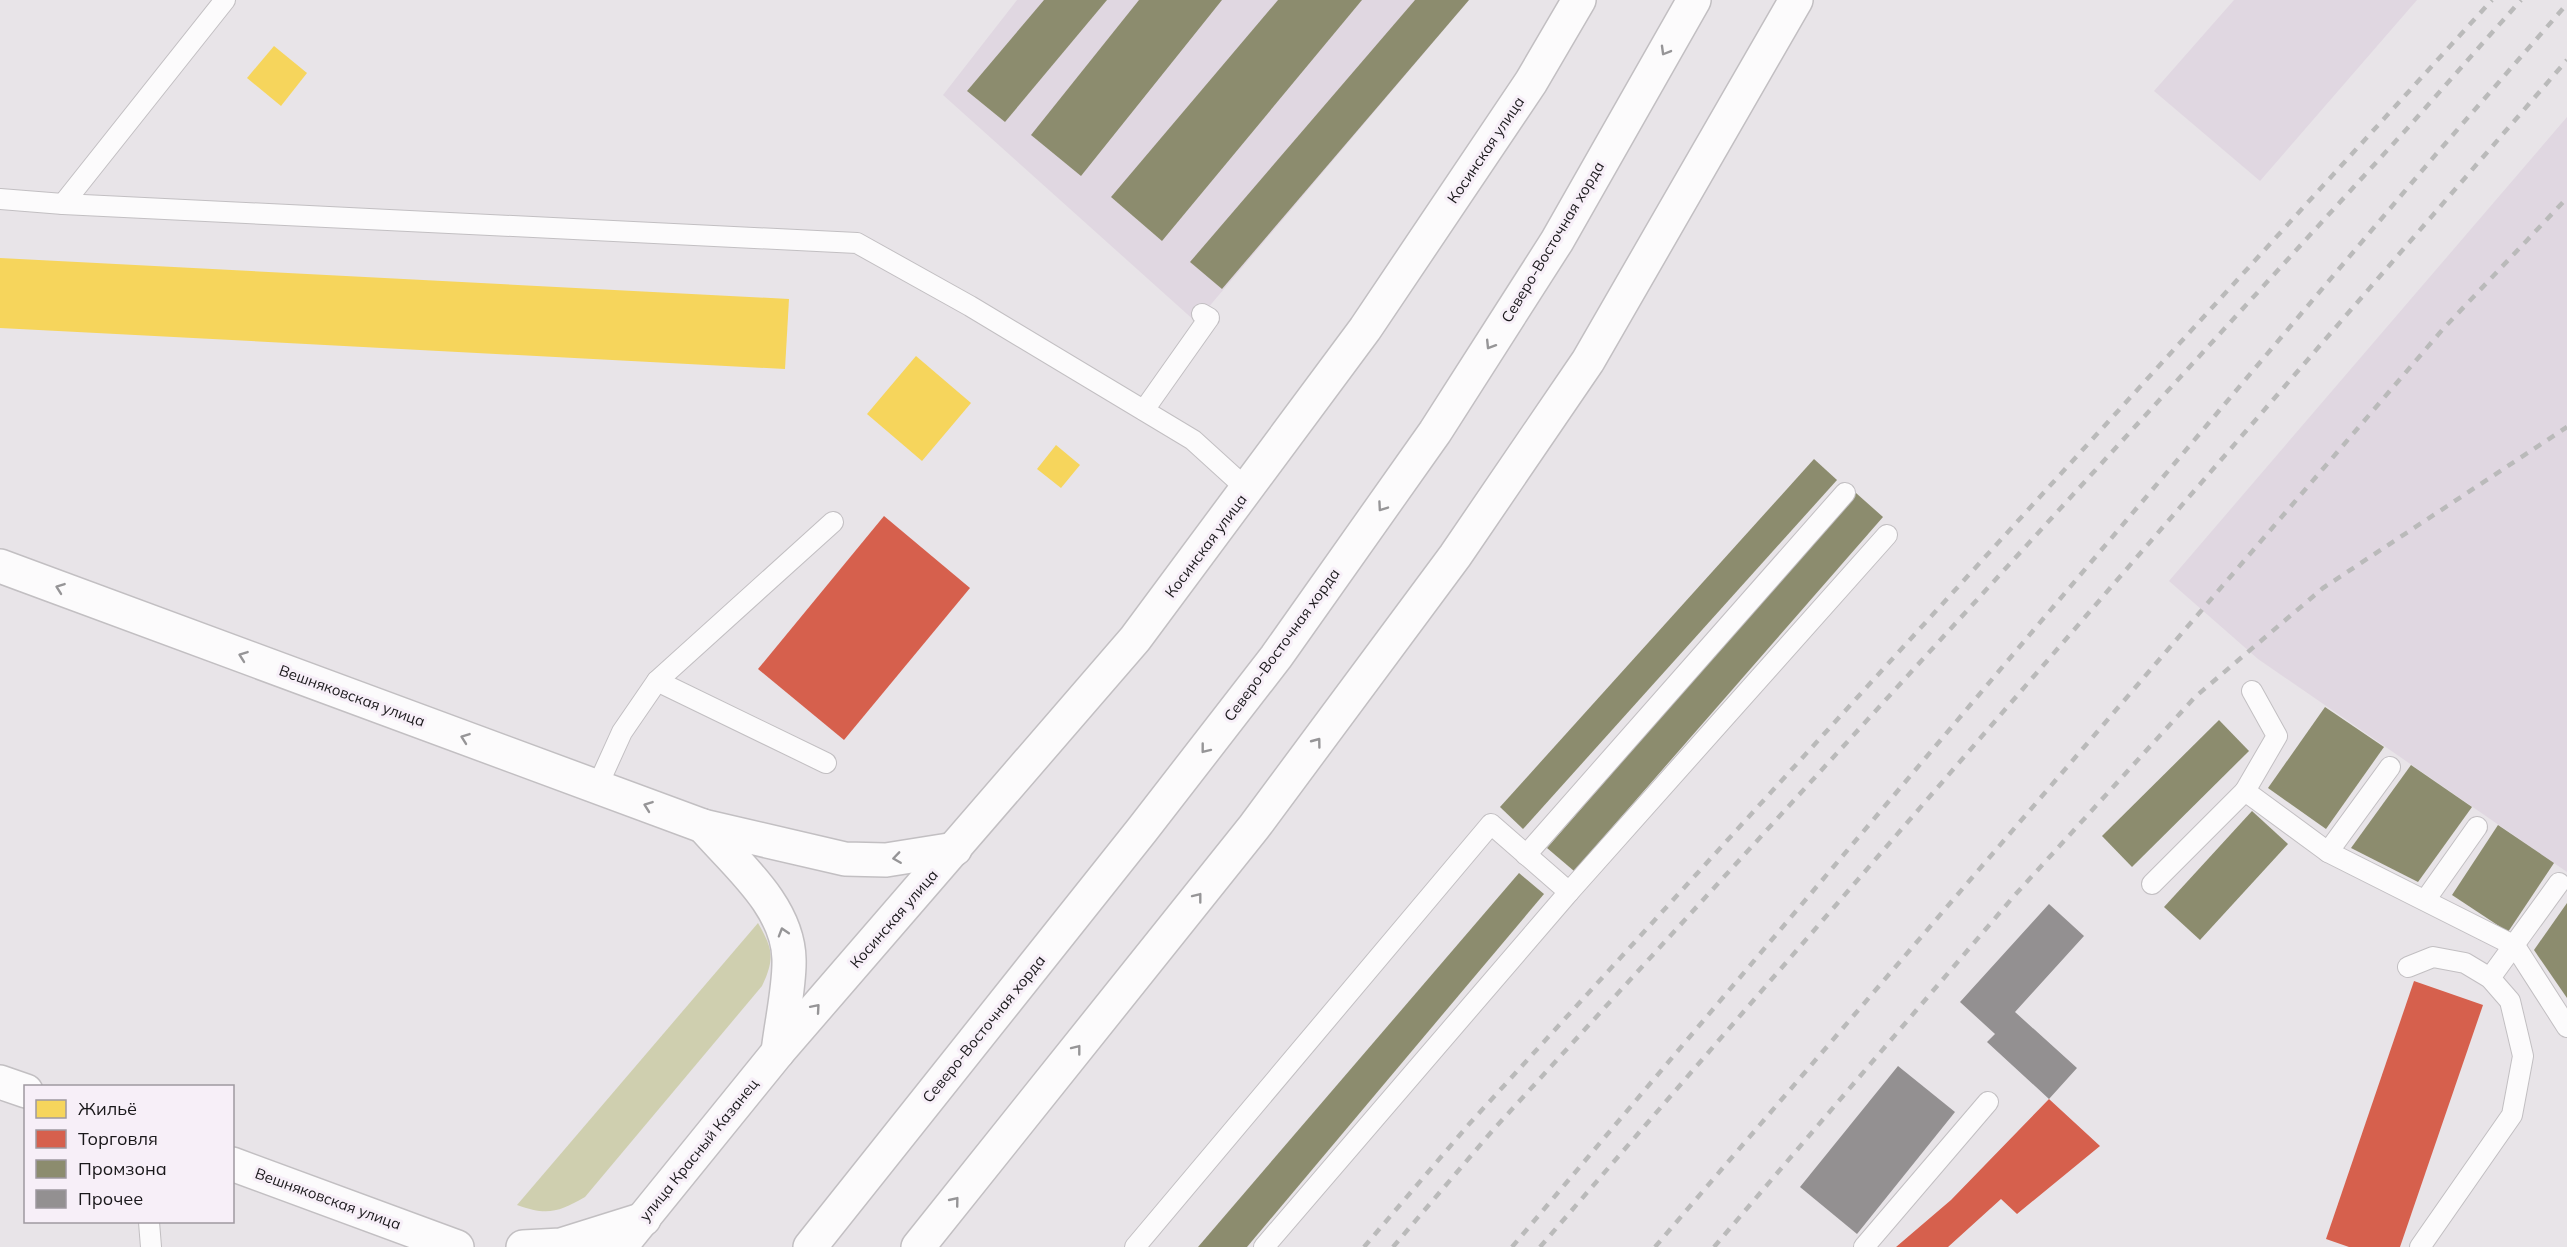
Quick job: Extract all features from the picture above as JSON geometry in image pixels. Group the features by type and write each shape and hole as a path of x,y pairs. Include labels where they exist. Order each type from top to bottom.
{"street":[{"name":"Косинская улица","path":"778,1052 1135,639 1248,490 1365,329 1531,82 1579,0"},
{"name":"Северо-Восточная хорда","path":"810,1247 1142,830 1290,637 1435,432 1557,241 1694,0"},
{"path":"918,1247 1254,827 1455,556 1588,361 1796,0"},
{"name":"Вешняковская улица","path":"0,566 703,826 845,859 886,860 955,849"},
{"name":"Вешняковская улица","path":"703,826 766,897 784,928 789,960 778,1052"},
{"name":"улица Красный Казанец","path":"620,1247 778,1052"},
{"path":"0,1082 24,1090"},
{"name":"Вешняковская улица","path":"234,1165 457,1247"},
{"path":"523,1247 561,1245 644,1219"}],"lane":[{"path":"63,204 225,0"},
{"path":"0,199 857,243 970,306 1193,440 1248,490"},
{"path":"1144,410 1209,318 1202,314"},
{"path":"1526,855 1845,493"},
{"path":"597,787 622,732 657,681 833,522"},
{"path":"1264,1247 1569,892 1887,535"},
{"path":"657,681 826,763"},
{"path":"2152,884 2244,791 2277,736 2252,691"},
{"path":"2328,852 2390,767"},
{"path":"2244,791 2328,852 2426,899 2515,946 2567,1027"},
{"path":"1135,1247 1491,824 1569,892"},
{"path":"2426,899 2477,827"},
{"path":"2490,978 2559,883"},
{"path":"2408,967 2433,957 2464,963 2490,978 2510,1001 2523,1056 2512,1114 2420,1247"},
{"path":"1864,1247 1988,1102"},
{"path":"149,1223 151,1247"}],"shaded area":[{"path":"1017,0 1469,0 1196,322 943,95"},
{"path":"2234,0 2417,0 2260,181 2154,91"},
{"path":"2567,117 2567,872 2258,659 2169,581"}],"green space":[{"path":"758,923 771,954 769,968 762,986 585,1197 552,1211 517,1205"}],"building: Жильё":[{"path":"274,46 307,73 281,106 247,78"},
{"path":"0,258 789,299 785,369 0,328"},
{"path":"916,356 971,403 922,461 867,414"},
{"path":"1056,445 1080,465 1061,488 1037,469"}],"building: Торговля":[{"path":"884,516 970,588 844,740 758,669"},
{"path":"2414,981 2483,1005 2400,1247 2349,1247 2326,1239"},
{"path":"2049,1099 2100,1146 2017,1214 2001,1199 1948,1247 1896,1247 1951,1200"}],"building: Промзона":[{"path":"1044,0 1107,0 1005,122 967,91"},
{"path":"1139,0 1222,0 1081,176 1031,135"},
{"path":"1278,0 1362,0 1162,241 1111,197"},
{"path":"1415,0 1469,0 1222,289 1190,262"},
{"path":"1814,459 1837,480 1523,829 1500,807"},
{"path":"1856,493 1883,517 1574,871 1547,848"},
{"path":"2325,707 2384,747 2326,829 2268,788"},
{"path":"2219,720 2249,751 2132,867 2102,836"},
{"path":"2411,765 2472,807 2418,882 2351,848"},
{"path":"2252,811 2288,844 2200,940 2164,907"},
{"path":"2498,825 2554,863 2508,932 2452,895"},
{"path":"1519,873 1544,894 1247,1247 1198,1247"},
{"path":"2567,903 2567,998 2534,950"}],"building: Прочее":[{"path":"2049,904 2084,936 2015,1012 2077,1068 2049,1099 1987,1042 1995,1034 1960,1002"},
{"path":"1898,1066 1955,1112 1857,1234 1800,1187"}],"railway":[{"path":"1364,1247 1470,1123 2492,0"},
{"path":"1393,1247 1493,1130 2404,132 2521,0"},
{"path":"1512,1247 2437,153 2567,4"},
{"path":"1540,1247 2567,60"},
{"path":"1655,1247 2443,329 2567,198"},
{"path":"1714,1247 2014,896 2195,697 2323,588 2567,427"}]}
